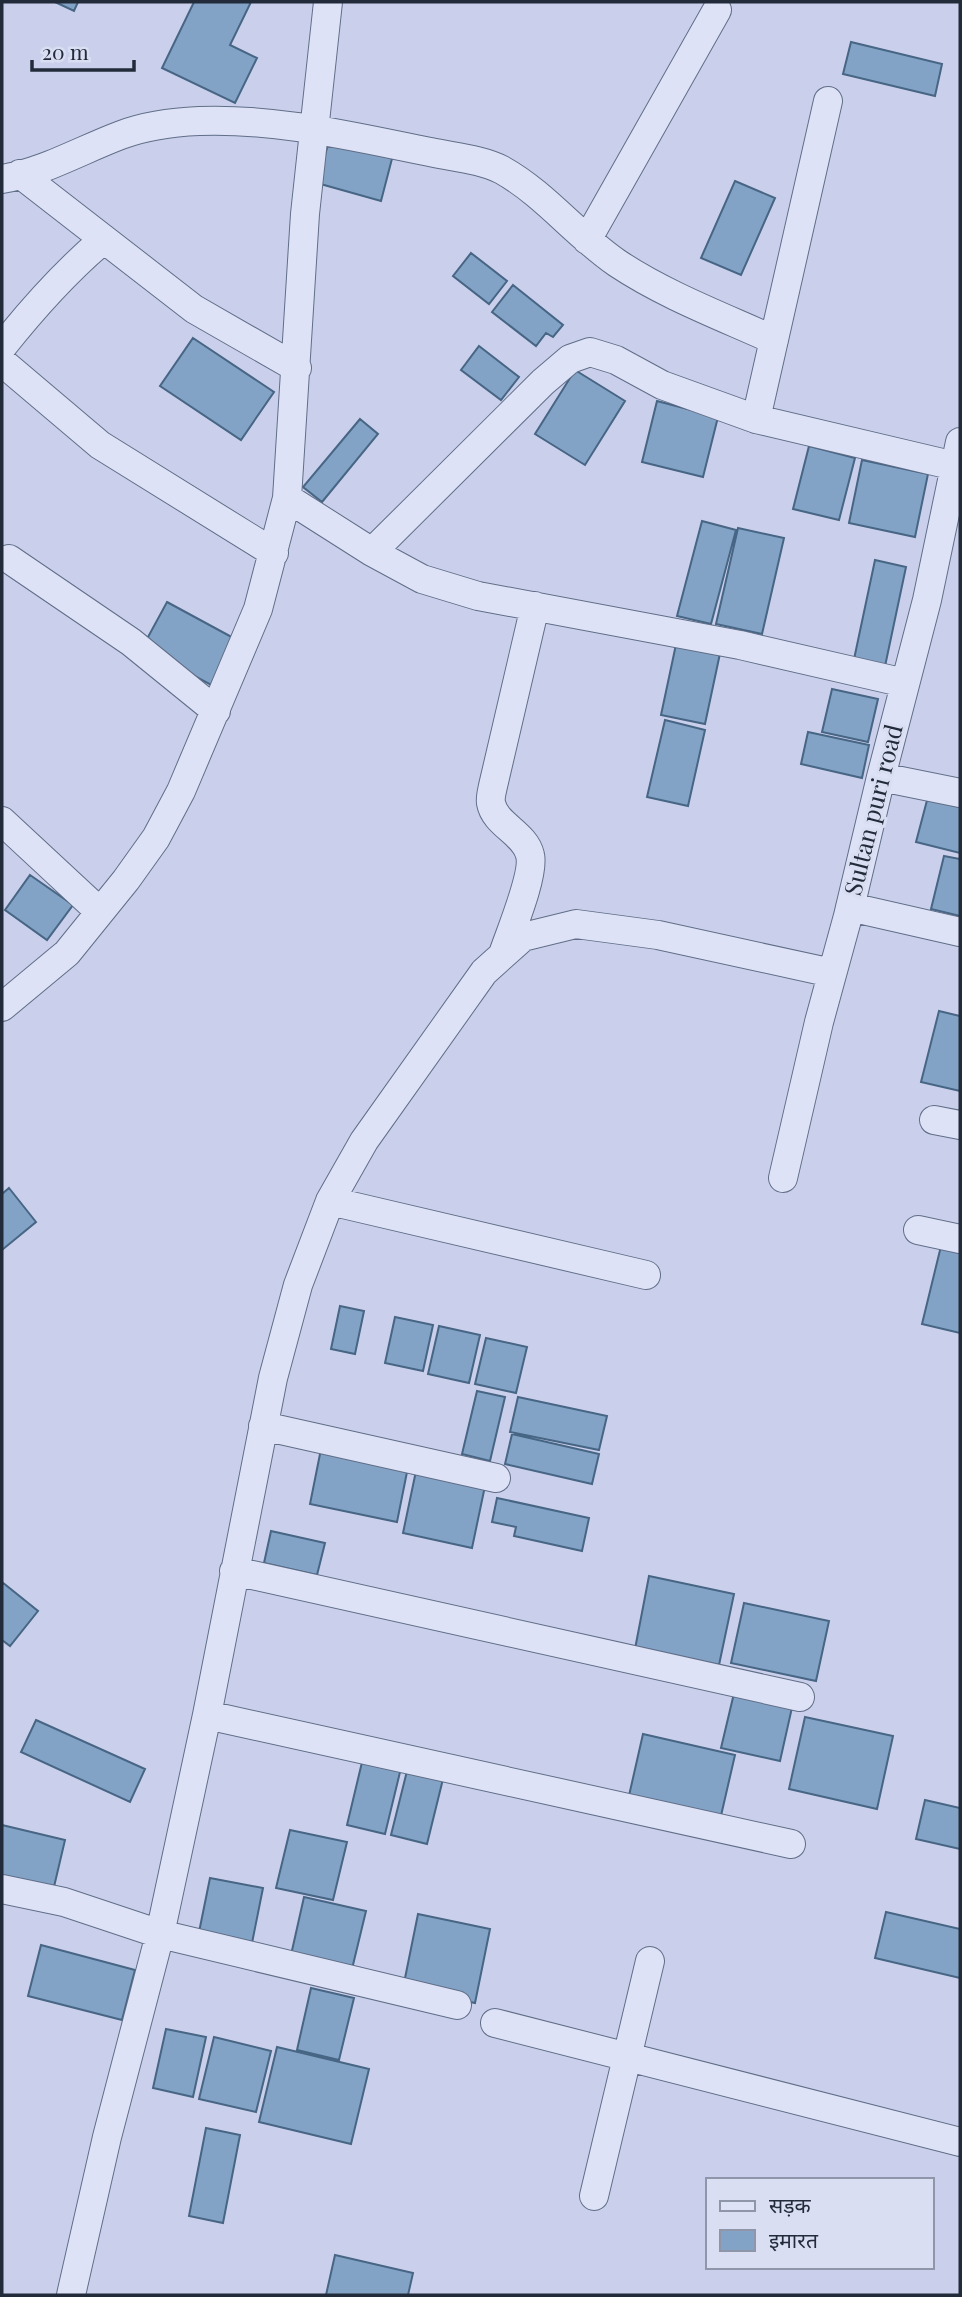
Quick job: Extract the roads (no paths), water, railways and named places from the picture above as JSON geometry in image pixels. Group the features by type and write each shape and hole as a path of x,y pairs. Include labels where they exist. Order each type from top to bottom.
{"street":[{"path":"6,997 67,953 156,838 181,791 258,609 287,498 305,214 328,2"},
{"path":"587,240 718,10"},
{"path":"756,419 828,101"},
{"path":"11,177 43,169 122,135 159,126 199,121 314,128 499,168 536,194 587,240 617,262 656,286 774,340"},
{"path":"11,177 103,240 194,309 297,368"},
{"path":"2,346 54,285 103,240"},
{"path":"372,552 543,382 570,359 590,352 616,359 662,385 756,419 958,454"},
{"path":"2,362 100,445 274,553"},
{"name":"Sultan puri road","path":"783,1178 927,600 958,454"},
{"path":"287,498 372,552 422,579 478,596 740,645 905,683"},
{"path":"9,559 131,642 216,711"},
{"path":"503,956 531,870 530,853 522,840 498,817 491,803 535,606"},
{"path":"881,777 960,793"},
{"path":"2,821 100,912"},
{"path":"850,907 960,932"},
{"path":"71,2295 107,2137 160,1934 207,1715 273,1378 298,1285 330,1201 363,1141 484,972 523,937 576,924 658,934 832,973"},
{"path":"330,1201 646,1275"},
{"path":"918,1230 960,1239"},
{"path":"263,1426 496,1478"},
{"path":"234,1571 800,1696"},
{"path":"207,1715 792,1844"},
{"path":"2,1889 64,1902 160,1934 457,2006"},
{"path":"594,2196 650,1961"},
{"path":"495,2023 960,2142"}]}
